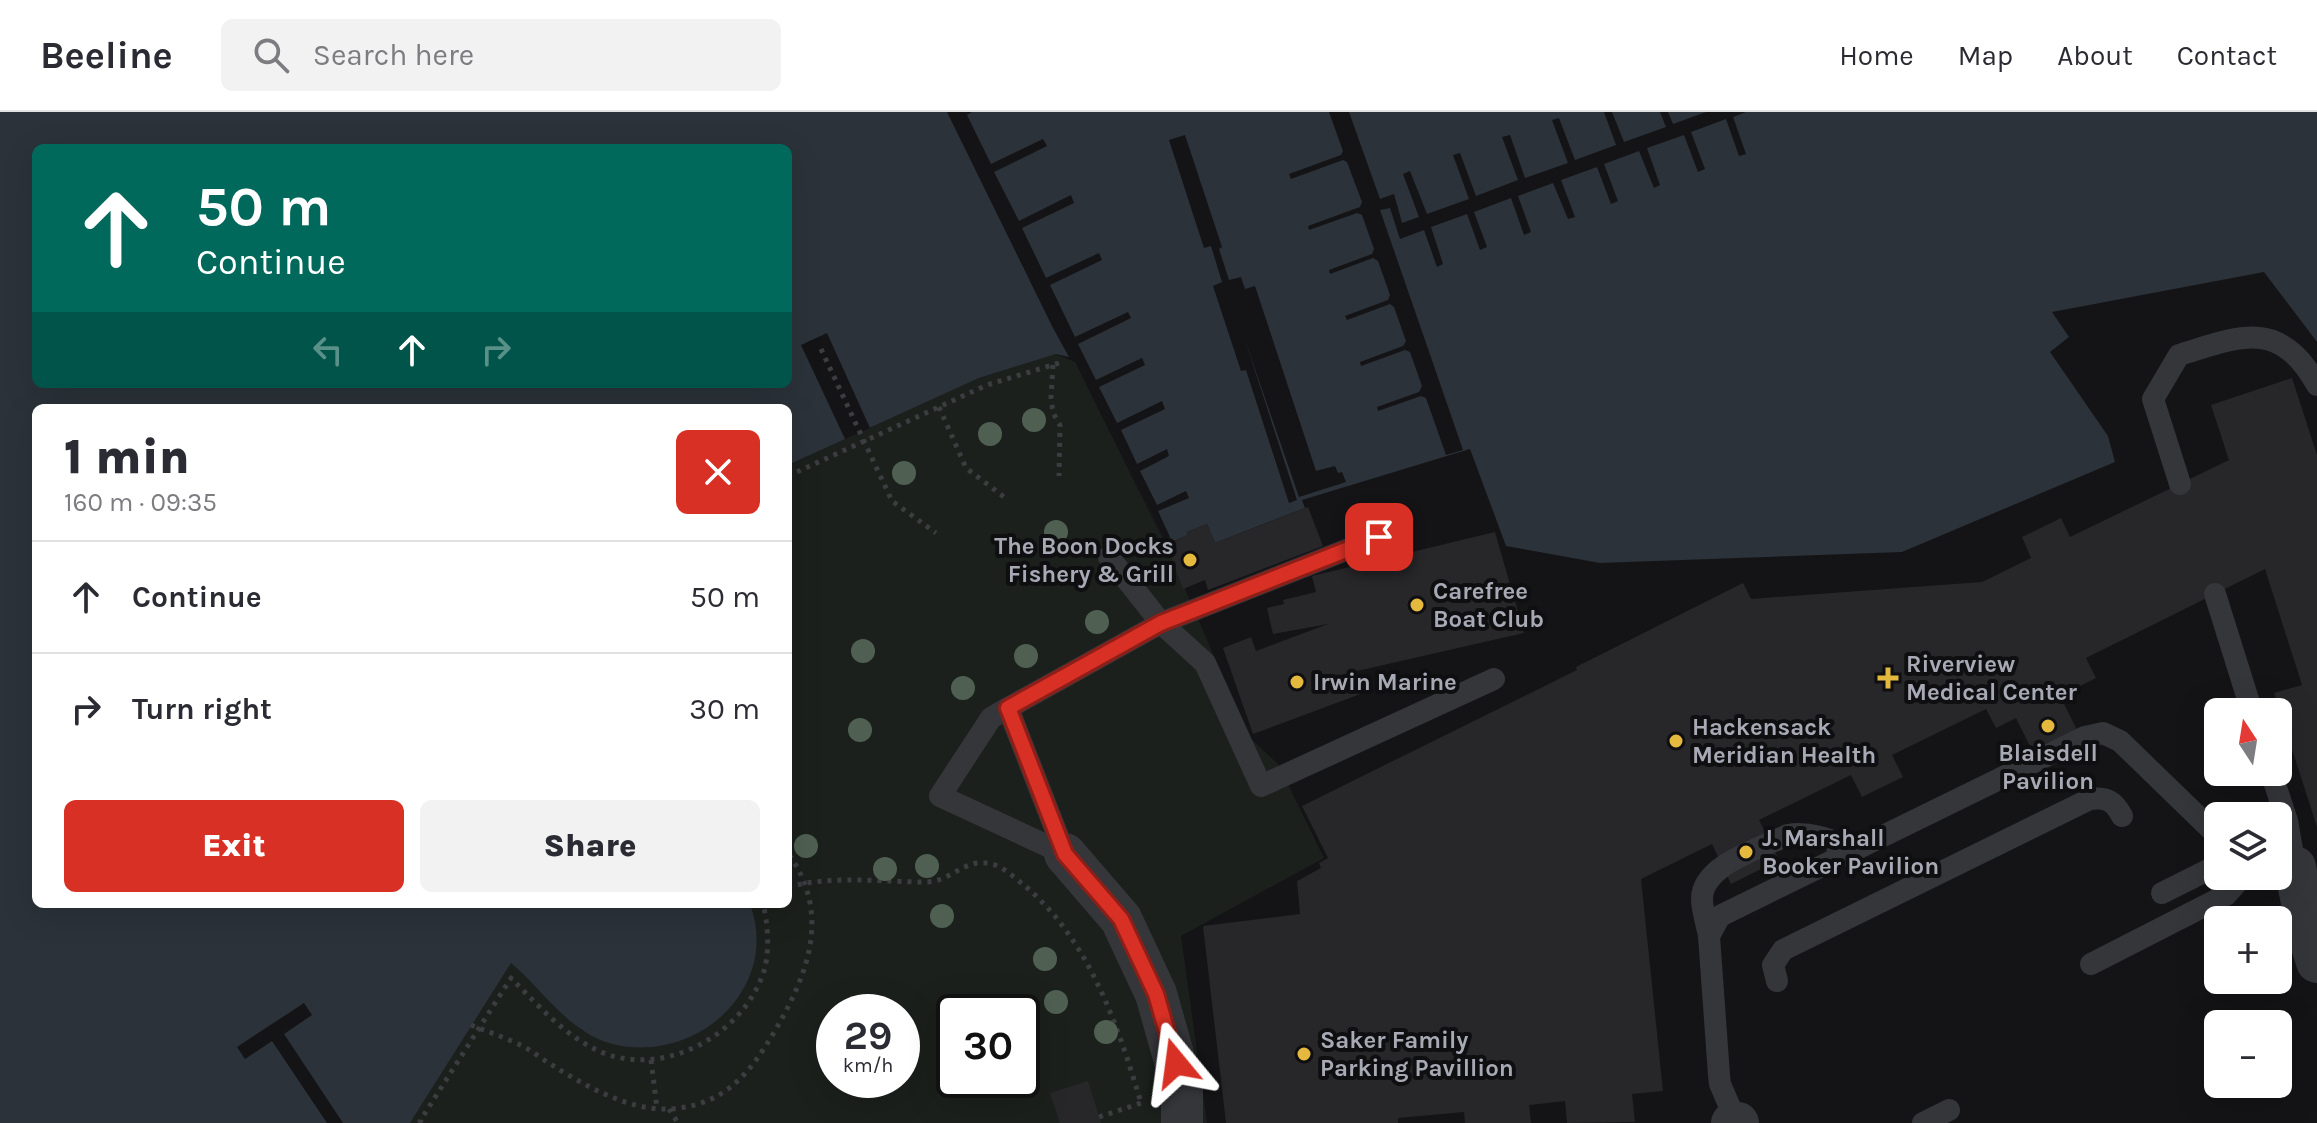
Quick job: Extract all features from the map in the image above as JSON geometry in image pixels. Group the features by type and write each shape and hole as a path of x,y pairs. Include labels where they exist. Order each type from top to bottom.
{"street":[{"path":"1065,854 1121,919 1156,994 1182,1086 1163,1118"}],"lane":[{"path":"2180,484 2153,399 2179,355 2238,337 2278,341 2308,369 2317,385"},
{"path":"1065,854 940,796 991,718 1161,623 1379,537"},
{"path":"1109,557 1161,623 1205,663 1261,786 1494,679"},
{"path":"2215,594 2248,698"},
{"path":"1008,708 1065,854"},
{"path":"1709,936 1720,916 2085,737 2103,733 2120,741 2204,822"},
{"path":"2276,786 2287,821 2305,907"},
{"path":"1777,981 1773,965 1783,950 2090,799 2104,797 2116,804 2122,816"},
{"path":"1736,1122 1720,1084 1709,936 1702,898 1706,880 1716,870 1788,835 1799,833 1855,849"},
{"path":"2162,893 2204,872"},
{"path":"2091,964 2230,890"},
{"path":"1923,1123 1949,1110"}],"path":[{"path":"821,349 892,501 936,533"},
{"path":"792,474 987,385 1056,364 1051,398 1053,413 1060,425 1059,476"},
{"path":"939,407 966,468 1008,500"},
{"path":"471,1025 518,1043 593,1088 639,1106 669,1109 702,1103 733,1087 755,1064 795,995 808,961 812,932 809,898 792,859"},
{"path":"792,886 812,880 937,881 965,865 996,865 1046,905 1081,955 1122,1037 1141,1103 1163,1118"},
{"path":"422,1123 420,1121 511,978 566,1032 588,1046 619,1057 651,1060 700,1046 738,1016 764,970 767,941 763,908"},
{"path":"651,1060 657,1108"},
{"path":"1099,1117 1141,1103"},
{"path":"669,1109 678,1123"}],"shaded area":[{"path":"0,112 2317,112 2317,342 2264,272 2052,312 2069,337 2050,352 2108,436 2115,462 1902,552 1600,563 1506,546 1470,449 1302,500 1305,508 1215,543 1207,524 1172,542 1170,537 1164,540 1075,354 1069,357 1056,354 979,378 792,463 792,404 32,404 32,908 751,908 757,936 753,966 741,993 723,1015 699,1033 671,1044 640,1047 609,1043 594,1037 568,1019 511,963 410,1123 0,1123"},
{"path":"1056,354 1075,362 1163,539 1170,537 1175,550 1169,552 1249,737 1278,764 1324,858 1181,936 1207,1123 410,1123 511,962 582,1031 753,967 755,942 751,908 792,908 792,463 979,378"}],"pier":[{"path":"947,112 972,112 967,115 991,164 1043,139 1047,146 994,172 1019,221 1071,195 1074,203 1022,228 1046,278 1099,253 1102,260 1050,285 1075,337 1128,312 1131,318 1078,344 1096,380 1142,358 1145,365 1099,387 1117,423 1162,401 1165,409 1121,430 1137,464 1167,449 1169,456 1140,471 1157,505 1186,491 1189,498 1158,511 1170,537 1164,540 1075,355 1069,357 1053,328"},
{"path":"1329,112 1349,112 1380,199 1394,194 1402,223 1419,217 1403,174 1410,171 1427,214 1469,199 1453,155 1460,153 1476,196 1518,180 1502,137 1510,135 1525,178 1568,163 1552,120 1559,118 1575,160 1616,145 1604,112 1612,112 1624,142 1666,127 1660,112 1668,112 1673,124 1706,112 1746,112 1733,117 1746,154 1739,156 1726,119 1691,132 1705,169 1698,172 1684,135 1647,148 1660,185 1654,188 1639,151 1604,164 1618,201 1611,204 1597,167 1561,180 1575,217 1568,219 1553,183 1518,196 1531,232 1524,235 1511,198 1474,212 1487,247 1480,250 1467,214 1431,227 1443,264 1437,267 1424,230 1400,239 1390,208 1380,210 1463,450 1446,455 1426,398 1421,396 1378,411 1377,407 1419,392 1422,386 1410,352 1405,350 1361,366 1360,362 1403,346 1406,341 1394,307 1390,304 1347,320 1345,316 1388,300 1390,295 1378,261 1373,258 1330,274 1329,270 1372,254 1374,249 1362,215 1357,213 1309,230 1308,226 1360,207 1362,202 1347,162 1343,160 1291,179 1289,174 1341,155 1343,151"},
{"path":"1185,135 1222,247 1219,249 1229,280 1241,277 1245,289 1255,286 1316,471 1335,466 1346,482 1299,497 1244,337 1297,500 1289,503 1246,370 1241,371 1213,286 1222,282 1211,246 1204,248 1169,140"},
{"path":"827,333 870,428 845,439 801,345"},
{"path":"304,1003 312,1015 284,1034 343,1123 327,1123 272,1041 245,1059 237,1047"}],"building":[{"name":"Hackensack Meridian Health","path":"2292,378 2317,455 2317,827 2292,749 2292,698 2276,698 2274,693 2302,685 2265,569 2086,658 2096,678 2060,696 2079,734 2035,756 2016,718 1996,728 1986,709 1892,755 1903,777 1862,797 1851,775 1759,820 1779,860 1731,884 1712,844 1641,879 1663,1091 1632,1094 1635,1122 1567,1123 1565,1101 1529,1105 1531,1123 1465,1123 1464,1112 1398,1118 1398,1123 1226,1123 1203,926 1300,914 1297,881 1321,868 1319,863 1328,858 1302,806 1577,670 1576,667 1743,583 1751,599 1982,582 2031,558 2022,537 2061,518 2070,537 2229,460 2211,405"},
{"path":"1308,507 1323,546 1208,590 1205,580 1183,589 1169,552 1175,550 1171,542 1188,535 1186,532 1207,524 1215,543"},
{"name":"Carefree Boat Club","path":"1495,532 1524,633 1357,671 1363,693 1253,734 1223,648 1251,637 1256,651 1328,624 1273,634 1267,608 1284,604 1283,600 1316,592 1312,576"},
{"path":"1088,1081 1101,1123 1060,1123 1050,1093"}],"place":[{"name":"The Boon Docks Fishery & Grill","path":"1190,560"},
{"name":"Carefree Boat Club","path":"1417,605"},
{"name":"Riverview Medical Center","path":"1888,678"},
{"name":"Irwin Marine","path":"1297,682"},
{"name":"Blaisdell Pavilion","path":"2048,726"},
{"name":"Hackensack Meridian Health","path":"1676,741"},
{"name":"J. Marshall Booker Pavilion","path":"1746,852"},
{"name":"Saker Family Parking Pavillion","path":"1304,1054"}],"route":[{"path":"1176,1063 1156,994 1121,919 1065,854 1008,708 1161,623 1379,537"}]}
